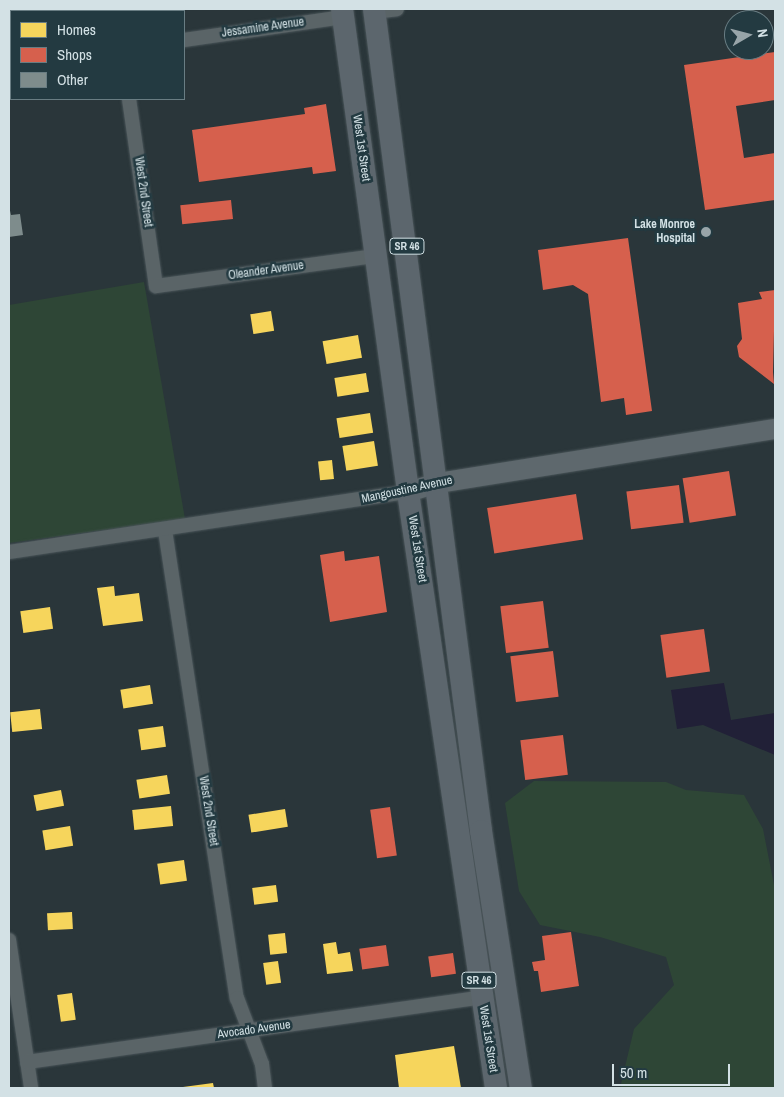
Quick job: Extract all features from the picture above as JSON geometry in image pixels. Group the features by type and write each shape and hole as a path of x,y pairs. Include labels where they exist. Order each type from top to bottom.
{"main road":[{"name":"West 1st Street","path":"373,10 386,92 438,483 481,831 521,1088"},
{"name":"West 1st Street","path":"343,13 408,492 496,1088"},
{"path":"343,13 362,34 369,64 386,92"},
{"path":"481,996 500,1020 505,1050 518,1066"}],"street":[{"path":"373,10 397,9"},
{"name":"Jessamine Avenue","path":"185,40 343,13"},
{"name":"West 2nd Street","path":"129,100 156,286"},
{"name":"Oleander Avenue","path":"156,286 376,256"},
{"name":"Mangoustine Avenue","path":"9,552 166,530 408,492 438,483 775,429"},
{"name":"West 2nd Street","path":"166,530 237,998 262,1064 265,1088"},
{"path":"9,940 30,1088"},
{"name":"Avocado Avenue","path":"27,1062 481,996"}],"green space":[{"path":"144,282 185,519 9,543 9,305"},
{"path":"534,781 666,782 686,790 744,795 763,829 775,890 775,1088 620,1088 634,1029 674,985 666,957 600,937 540,925 519,891 505,803"}],"shaded area":[{"path":"724,683 731,720 775,713 775,755 703,725 677,729 671,690"}],"building: Homes":[{"path":"271,311 274,331 253,334 250,314"},
{"path":"358,335 362,358 327,364 323,341"},
{"path":"366,373 369,392 337,397 334,378"},
{"path":"370,413 373,433 340,438 336,418"},
{"path":"374,441 378,466 346,471 342,446"},
{"path":"332,460 334,479 320,480 318,461"},
{"path":"114,586 115,596 139,593 143,621 103,626 97,588"},
{"path":"50,607 53,629 23,633 20,611"},
{"path":"150,685 153,704 123,708 120,690"},
{"path":"40,709 42,729 12,732 10,712"},
{"path":"163,726 166,747 141,750 138,729"},
{"path":"167,775 170,794 139,799 136,780"},
{"path":"61,790 64,806 37,811 34,795"},
{"path":"171,806 173,826 134,830 132,810"},
{"path":"285,809 288,827 251,833 248,815"},
{"path":"70,826 73,846 45,850 42,830"},
{"path":"184,860 187,881 160,885 157,864"},
{"path":"276,885 278,902 254,905 252,888"},
{"path":"72,912 73,929 48,930 47,913"},
{"path":"285,933 287,953 270,955 268,935"},
{"path":"336,942 338,954 350,952 353,971 327,974 323,944"},
{"path":"278,961 281,983 266,985 263,963"},
{"path":"72,993 76,1020 61,1022 57,995"},
{"path":"454,1046 461,1088 399,1088 395,1055"},
{"path":"213,1083 214,1088 183,1088 183,1087"}],"building: Shops":[{"path":"774,52 775,100 736,106 744,158 775,153 775,200 705,210 684,65 724,59 774,60"},
{"path":"326,104 336,171 313,174 312,167 199,182 192,130 305,114 304,108"},
{"path":"231,200 233,219 182,224 180,205"},
{"path":"628,238 652,411 626,415 624,398 601,402 588,294 573,285 543,290 538,250"},
{"path":"775,290 774,384 739,357 737,346 742,339 738,303 762,299 759,292"},
{"path":"729,471 736,515 690,523 683,478"},
{"path":"679,485 684,523 631,529 626,491"},
{"path":"576,494 583,539 494,554 487,508"},
{"path":"344,551 345,561 379,556 387,612 330,622 320,555"},
{"path":"543,601 549,648 506,653 500,606"},
{"path":"704,629 710,672 666,678 660,635"},
{"path":"553,651 559,697 516,702 510,656"},
{"path":"563,735 568,775 525,780 520,740"},
{"path":"390,807 397,856 377,858 370,810"},
{"path":"571,932 579,986 541,992 538,971 534,971 532,962 545,960 542,936"},
{"path":"386,945 389,966 362,970 359,949"},
{"path":"453,953 456,974 431,977 428,956"}],"building: Other":[{"path":"9,206 11,215 20,214 23,235 9,237"}],"place":[{"name":"Lake Monroe Hospital","path":"706,232"}]}
